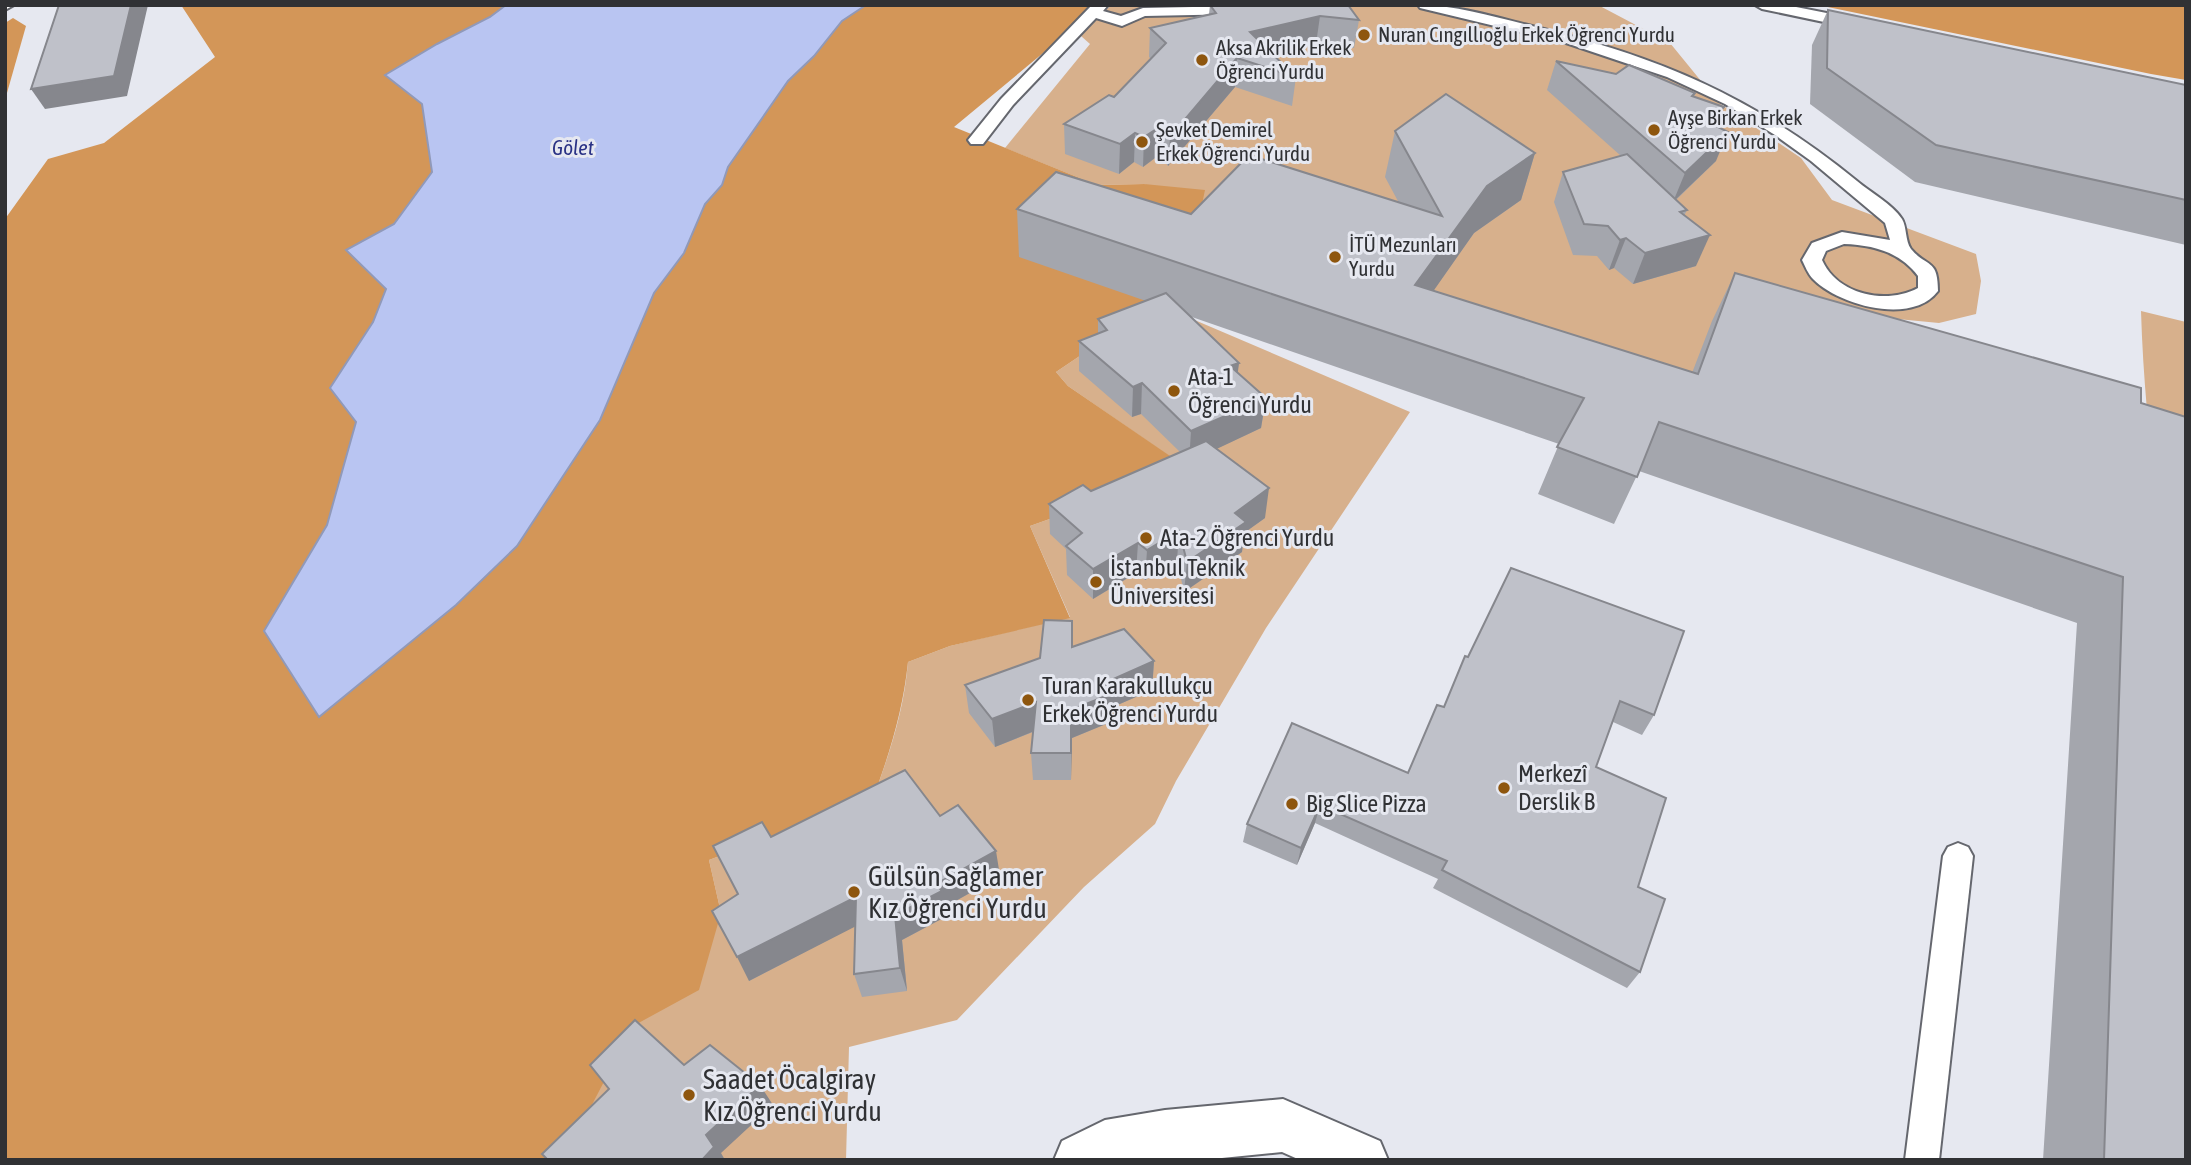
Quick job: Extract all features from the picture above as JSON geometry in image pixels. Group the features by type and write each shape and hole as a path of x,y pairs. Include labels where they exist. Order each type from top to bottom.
{"street":[{"path":"1080,1160 1105,1147 1165,1137 1283,1125 1361,1160"}],"lane":[{"path":"1425,5 1571,40 1673,74 1731,101 1799,144 1894,221 1902,251 1923,268 1930,282 1928,291 1920,299 1906,303 1887,304 1847,294 1818,275 1811,264 1811,254 1816,246 1842,238 1874,241 1902,251"},
{"path":"1762,5 1871,26"},
{"path":"977,140 1007,102 1097,9 1122,21 1143,12 1260,10"},
{"path":"1922,1160 1958,856"}],"shaded area":[{"path":"181,5 506,5 490,17 437,44 422,104 432,172 394,224 346,250 386,288 373,322 330,388 356,422 327,525 264,631 319,716 456,605 517,546 600,420 654,293 684,253 705,204 722,185 728,167 788,81 814,56 842,21 866,5 1101,5 954,127 1097,185 1144,184 1205,190 1200,214 1157,304 1056,372 1068,386 1173,458 1106,499 1030,526 1070,618 950,646 908,662 895,731 873,798 709,860 721,913 699,990 633,1026 584,1120 549,1160 5,1160 5,219 48,159 104,143 215,57"},
{"path":"1111,5 1598,5 1670,43 1719,103 1801,158 1832,200 1976,254 1981,281 1976,314 1939,323 1887,318 1674,422 1144,184 1097,185 1005,148 1090,44 1081,36"},
{"path":"1818,5 2186,5 2186,80 2151,74"},
{"path":"13,18 26,26 5,100 5,23"},
{"path":"1157,304 1410,412 1266,628 1176,781 1155,824 1084,887 957,1020 849,1047 846,1160 549,1160 633,1026 721,913 709,860 873,798 895,731 908,662 950,646 1070,617 1030,526 1106,499 1172,458 1068,386 1056,372"},
{"path":"2141,311 2186,322 2186,722 2147,414"}],"water":[{"name":"Gölet","path":"506,5 866,5 842,21 814,56 788,81 728,167 722,185 705,204 684,253 654,293 600,420 517,546 456,605 319,717 264,631 327,525 356,422 330,388 373,322 386,289 346,250 394,224 432,172 422,104 385,75 490,17"}],"building":[{"path":"59,5 131,5 114,76 31,89"},
{"path":"1210,5 1348,5 1359,20 1320,16 1250,32 1296,77 1237,58 1170,137 1161,126 1144,137 1135,133 1120,144 1064,124 1109,95 1114,97 1166,43 1150,28 1216,13"},
{"path":"1828,10 2186,85 2186,200 1936,145 1827,68"},
{"path":"1556,61 1616,74 1629,65 1695,93 1692,96 1724,107 1708,122 1728,132 1685,173"},
{"path":"1446,94 1535,153 1487,186 1415,285 1698,374 1735,273 2141,388 2141,403 2186,417 2186,1160 2104,1160 2123,577 1659,422 1637,477 1557,447 1584,398 1017,209 1056,172 1191,214 1249,155 1442,216 1395,131"},
{"path":"1627,154 1687,210 1680,212 1710,235 1645,253 1626,238 1620,240 1608,226 1584,224 1563,172"},
{"path":"1166,293 1239,363 1230,366 1266,398 1191,431 1142,383 1133,387 1079,341 1107,330 1098,319"},
{"path":"1206,441 1269,488 1235,513 1246,522 1187,562 1179,531 1147,550 1138,543 1093,569 1066,546 1082,533 1049,504 1083,485 1091,491"},
{"name":"Merkezî Derslik B","path":"1511,568 1684,631 1654,715 1620,701 1596,767 1666,798 1638,887 1665,899 1640,972 1442,870 1447,861 1320,805 1301,848 1247,824 1292,723 1408,773 1437,705 1444,707 1465,656 1468,657"},
{"path":"1044,620 1072,621 1072,647 1124,629 1154,661 1102,684 1106,696 1071,710 1071,753 1031,753 1036,702 992,719 965,685 1040,658"},
{"name":"Gülsün Sağlamer Kız Öğrenci Yurdu","path":"905,770 940,816 958,805 996,851 936,884 942,891 895,915 900,968 854,974 856,897 737,957 712,911 738,894 713,846 762,822 771,837"},
{"name":"Saadet Öcalgiray Kız Öğrenci Yurdu","path":"635,1020 684,1065 710,1045 760,1085 706,1135 714,1147 702,1160 545,1160 542,1154 609,1089 590,1065"}],"place":[{"name":"Nuran Cıngıllıoğlu Erkek Öğrenci Yurdu","path":"1364,35"},
{"name":"Aksa Akrilik Erkek Öğrenci Yurdu","path":"1202,60"},
{"name":"Ayşe Birkan Erkek Öğrenci Yurdu","path":"1654,130"},
{"name":"Şevket Demirel Erkek Öğrenci Yurdu","path":"1142,142"},
{"name":"İTÜ Mezunları Yurdu","path":"1335,257"},
{"name":"Ata-1 Öğrenci Yurdu","path":"1174,391"},
{"name":"Ata-2 Öğrenci Yurdu","path":"1146,538"},
{"name":"İstanbul Teknik Üniversitesi","path":"1096,582"},
{"name":"Turan Karakullukçu Erkek Öğrenci Yurdu","path":"1028,700"},
{"name":"Merkezî Derslik B","path":"1504,788"},
{"name":"Big Slice Pizza","path":"1292,804"},
{"name":"Gülsün Sağlamer Kız Öğrenci Yurdu","path":"854,892"},
{"name":"Saadet Öcalgiray Kız Öğrenci Yurdu","path":"689,1095"}]}
